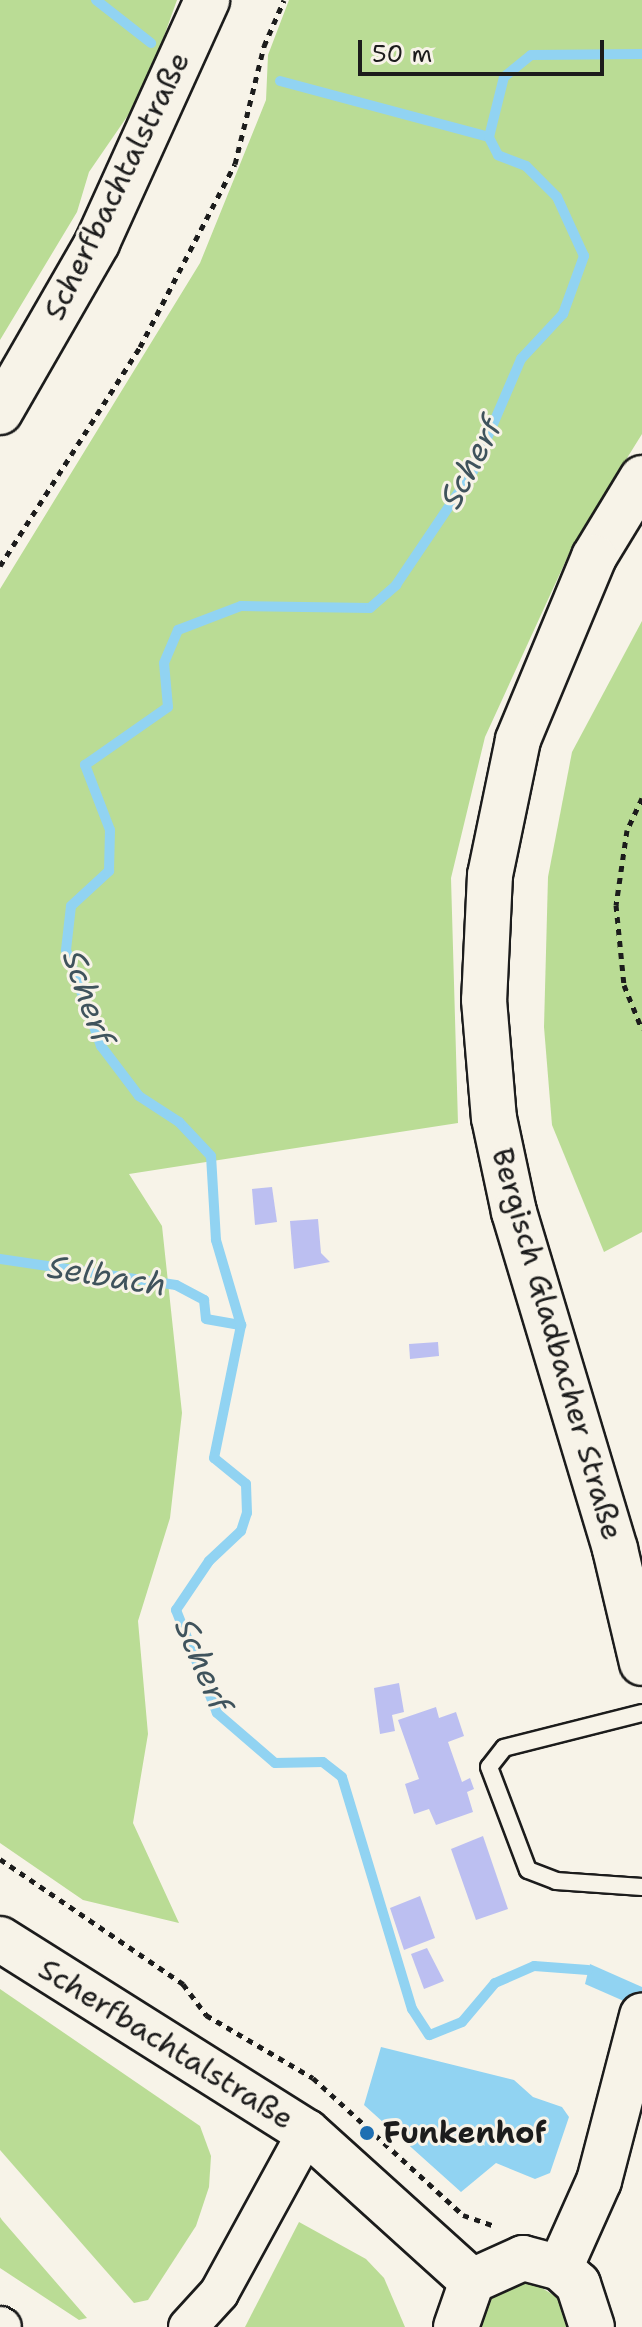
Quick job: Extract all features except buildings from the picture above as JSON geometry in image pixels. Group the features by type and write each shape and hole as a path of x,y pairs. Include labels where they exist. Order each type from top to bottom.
{"main road":[{"name":"Scherfbachtalstraße","path":"0,412 97,243 207,0"},
{"name":"Bergisch Gladbacher Straße","path":"642,478 594,557 518,740 490,875 484,973 494,1118 514,1212 636,1603 642,1663"},
{"name":"Scherfbachtalstraße","path":"0,1939 307,2132 472,2281"},
{"path":"560,2268 599,2181 642,2016"},
{"path":"456,2327 472,2281 514,2259 560,2268 584,2295 592,2327"}],"street":[{"path":"188,2327 219,2293 307,2132"}],"lane":[{"path":"642,1713 504,1748 489,1767 528,1870 556,1881 642,1887"}],"path":[{"path":"0,566 140,347 235,164 264,46 284,0"},
{"path":"642,798 627,830 616,905 624,985 642,1029"},
{"path":"0,1859 183,1984 206,2015 313,2078 463,2215 505,2226"}],"green space":[{"path":"0,0 177,0 144,92 89,172 77,212 0,340"},
{"path":"289,0 642,0 642,434 573,545 485,737 451,878 458,1123 129,1174 162,1226 182,1413 170,1518 138,1621 148,1734 133,1823 179,1923 83,1900 0,1843 0,589 200,263 266,100 268,55"},
{"path":"642,621 642,1232 604,1252 552,1125 544,1027 548,877 572,752"},
{"path":"0,1989 200,2126 211,2156 209,2187 196,2226 148,2300 134,2303 0,2150"},
{"path":"0,2217 87,2318 79,2320 0,2268"},
{"path":"299,2222 366,2259 384,2278 405,2327 245,2327"},
{"path":"529,2280 563,2301 571,2327 478,2327 491,2294"}],"water":[{"path":"590,1964 642,1987 642,2009 585,1984"},
{"path":"381,2047 514,2080 533,2097 562,2107 569,2117 550,2173 535,2179 496,2163 461,2192 364,2105"}],"waterway":[{"path":"96,0 151,43"},
{"name":"Scherf","path":"588,1970 534,1966 495,1983 462,2022 429,2035 412,2009 342,1777 323,1762 275,1763 217,1713 176,1610 209,1561 241,1531 247,1513 246,1484 214,1458 241,1325 216,1240 211,1156 179,1122 139,1096 101,1046 66,950 71,906 109,871 110,830 85,765 168,707 164,663 178,630 241,606 370,608 396,585 473,471 521,359 563,314 584,256 557,197 526,166 498,155 489,137 504,77 531,55 642,54"},
{"path":"280,81 489,137"},
{"name":"Selbach","path":"0,1259 176,1285 204,1300 206,1319 241,1325"}],"place":[{"name":"Funkenhof","path":"367,2133"}]}
